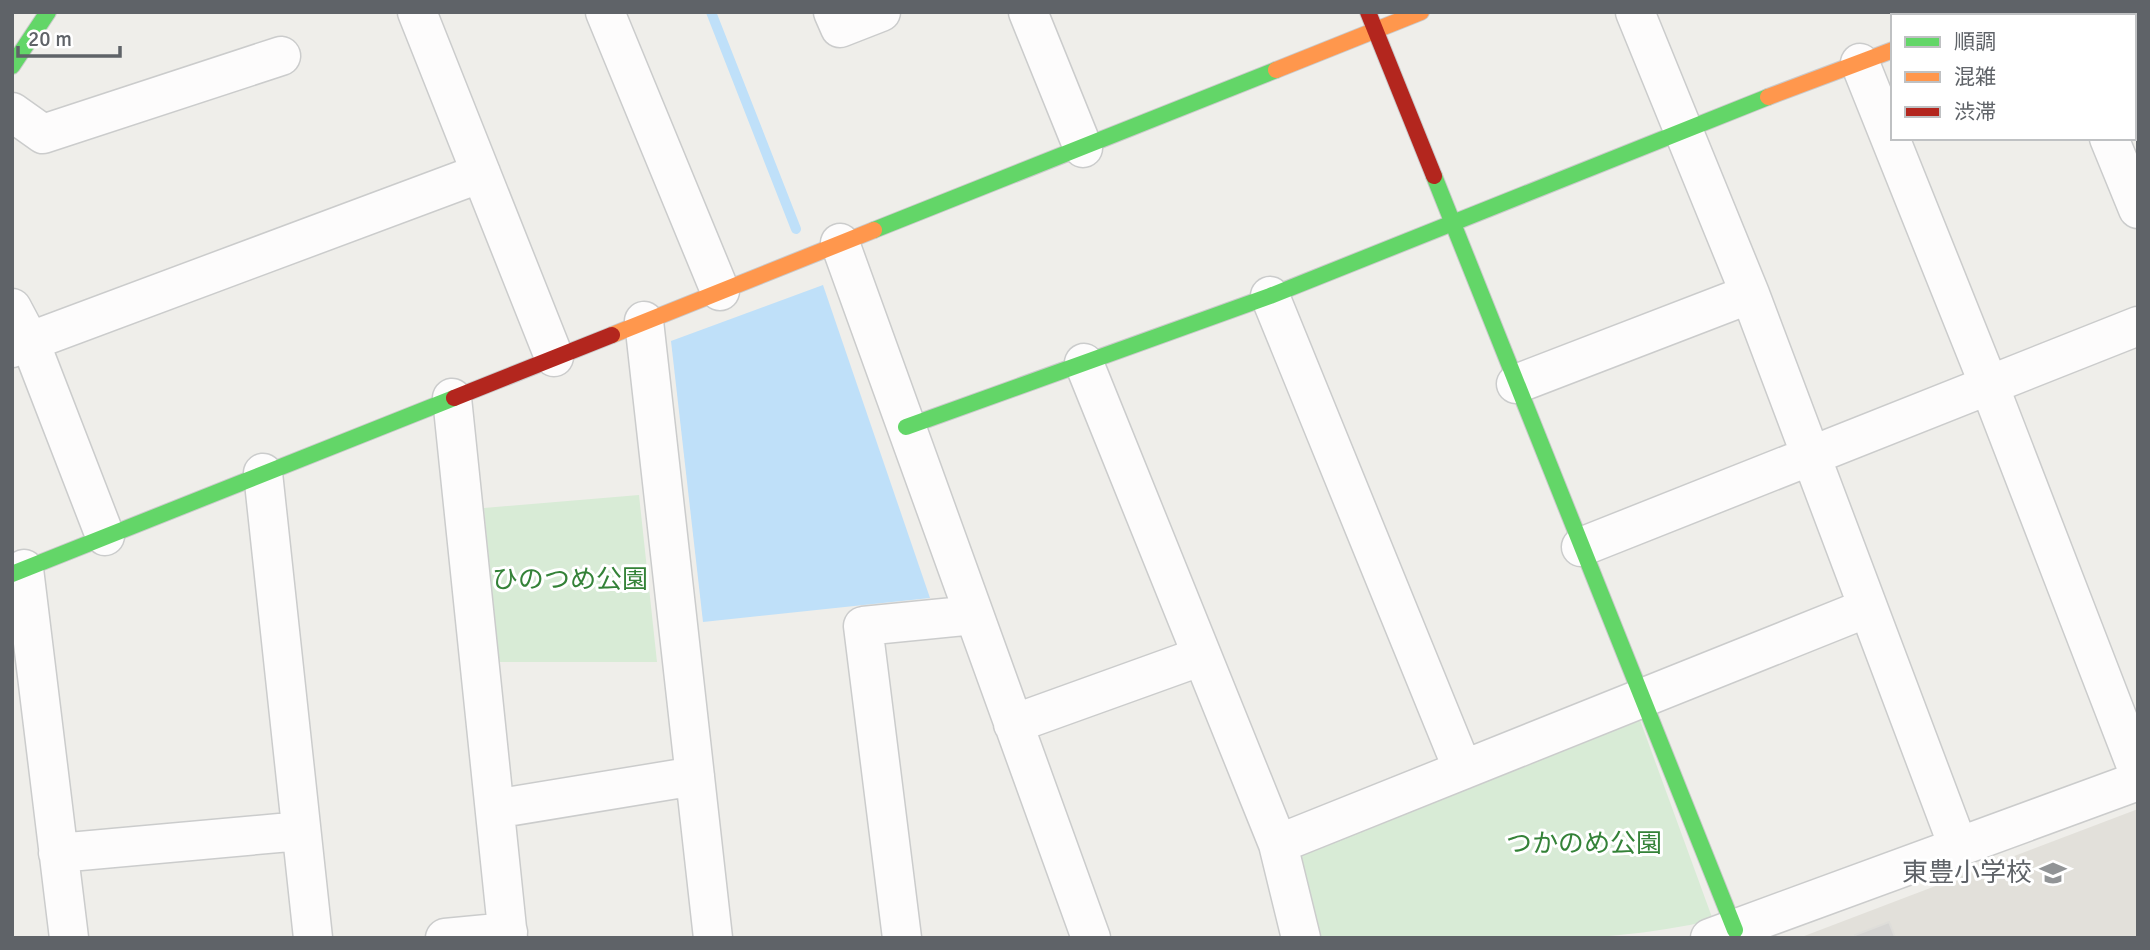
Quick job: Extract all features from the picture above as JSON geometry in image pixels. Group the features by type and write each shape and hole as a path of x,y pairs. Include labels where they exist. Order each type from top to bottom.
{"street":[{"path":"12,66 48,12"},
{"path":"417,12 554,357"},
{"path":"605,12 720,291"},
{"path":"833,12 839,28 881,12"},
{"path":"1028,12 1083,148"},
{"path":"1368,12 1642,698 1722,934 2138,781"},
{"path":"69,938 18,571 1421,12"},
{"path":"1634,12 1750,295 1958,846"},
{"path":"12,112 43,134 281,56"},
{"path":"906,427 1270,296 1681,130 1876,56 1891,100"},
{"path":"1905,140 1989,385 2138,771"},
{"path":"2110,140 2138,209"},
{"path":"21,345 481,173"},
{"path":"840,243 1091,938"},
{"path":"1516,384 1750,295"},
{"path":"1270,296 1463,770"},
{"path":"12,308 21,345 104,536"},
{"path":"644,321 713,938"},
{"path":"1581,547 2138,326"},
{"path":"1084,363 1278,844 1301,938"},
{"path":"445,938 508,935 452,398"},
{"path":"263,473 313,938"},
{"path":"1278,844 1867,608"},
{"path":"902,938 863,626 974,615"},
{"path":"1013,723 1202,656"},
{"path":"495,809 695,776"},
{"path":"58,853 302,831"}],"shaded area":[{"name":"東豊小学校","path":"2138,809 2138,938 1799,938"}],"green space":[{"name":"ひのつめ公園","path":"639,495 657,662 499,662 484,508"},
{"name":"つかのめ公園","path":"1640,720 1713,920 1665,929 1566,939 1317,938 1295,855"}],"water":[{"path":"823,285 930,598 703,622 671,341"}],"building":[{"path":"1889,922 1895,937 1856,938 1855,935"}],"waterway":[{"path":"711,12 796,229"}],"traffic: fast":[{"path":"12,66 48,12"},
{"path":"874,230 1276,70"},
{"path":"906,427 1270,296 1768,97"},
{"path":"1434,176 1735,930"},
{"path":"12,574 454,398"}],"traffic: slow":[{"path":"1276,70 1421,12"},
{"path":"1768,97 1891,51"},
{"path":"612,335 874,230"}],"traffic: jam":[{"path":"1368,12 1434,176"},
{"path":"454,398 612,335"}],"place":[{"name":"東豊小学校","path":"2053,873"}]}
